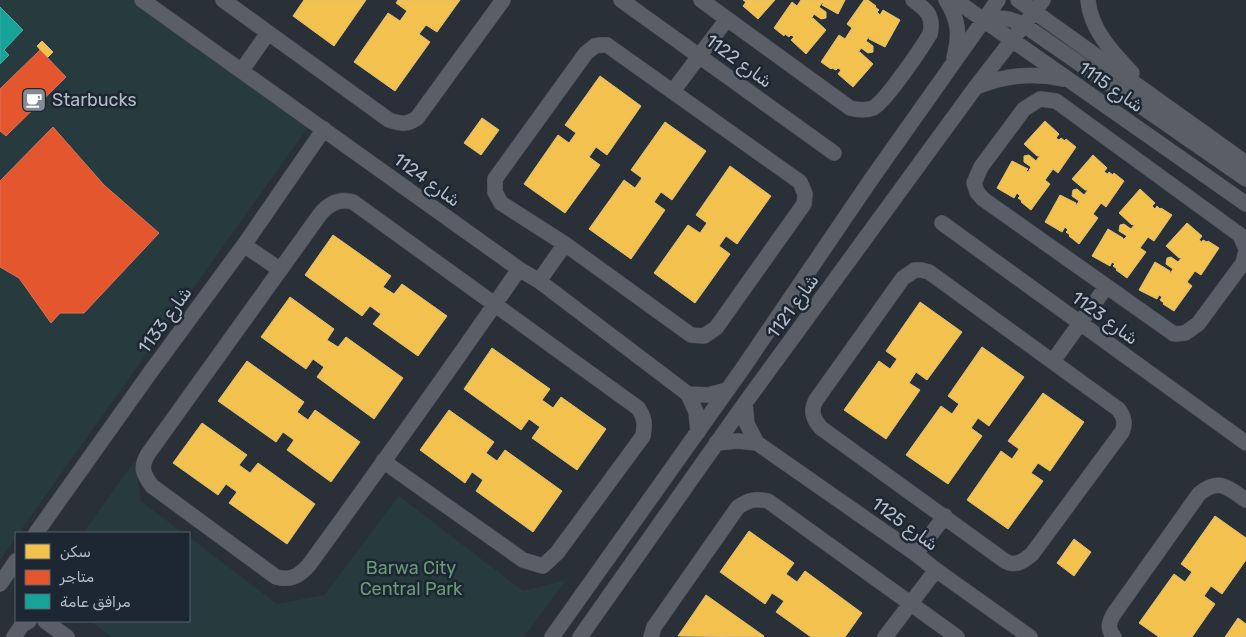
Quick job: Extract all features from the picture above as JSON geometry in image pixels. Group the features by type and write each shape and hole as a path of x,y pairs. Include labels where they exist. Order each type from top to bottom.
{"street":[{"name":"شارع 1124","path":"142,0 519,269 539,281 688,394"},
{"path":"223,0 389,120 402,124 410,123 417,118 502,0"},
{"name":"شارع 1122","path":"621,0 834,153"},
{"path":"701,0 850,108 861,111 872,108 885,97 930,34 932,24 928,13 913,0"},
{"path":"946,0 958,24 952,65"},
{"name":"شارع 1115","path":"955,0 1246,204"},
{"name":"شارع 1115","path":"1018,0 1038,6 1153,96 1246,163"},
{"path":"1088,0 1094,22 1104,42 1153,96"},
{"path":"995,1 1005,10 1015,13 1038,6"},
{"name":"شارع 1121","path":"552,637 698,432 995,1"},
{"name":"شارع 1121","path":"580,637 745,403 975,88 1038,6"},
{"path":"673,92 727,19"},
{"path":"983,20 1013,19 1024,25 1246,179"},
{"path":"242,70 268,33"},
{"path":"607,45 800,182 805,194 804,204 799,212 716,328 704,336 691,335 565,244 501,203 495,192 496,180 586,53 594,46 607,45"},
{"path":"975,88 990,82 1022,75 1039,75 1067,79"},
{"path":"1040,99 1056,101 1240,235 1246,250 1243,263 1198,324 1185,333 1174,334 1106,287 983,199 974,183 981,167 1024,109 1040,99"},
{"name":"شارع 1133","path":"37,532 244,245 324,129"},
{"path":"383,461 523,560 543,566 557,553 637,444 645,426 644,416 638,408 495,305 353,202 346,200 328,206 279,269 148,454 143,462 143,470 146,479 152,486 276,577 293,578 309,565 383,461 495,305 519,269"},
{"name":"شارع 1123","path":"942,223 1246,443"},
{"path":"539,281 565,244"},
{"path":"244,245 279,269"},
{"path":"915,270 929,272 1118,409 1124,420 1122,432 1032,554 1023,561 1014,564 1009,563 945,516 821,428 813,417 812,408 816,400 903,278 915,270"},
{"path":"1053,361 1106,287"},
{"path":"698,432 696,412 688,394 708,395 727,390"},
{"path":"745,403 747,424 757,443"},
{"name":"شارع 1125","path":"716,443 738,440 757,443 916,554 1030,637"},
{"path":"1114,637 1109,625 1113,615 1199,494 1207,488 1218,484 1246,500"},
{"path":"651,637 654,627 738,507 748,500 759,499 768,501 958,637"},
{"path":"916,554 945,516"},
{"path":"0,584 15,562"},
{"path":"885,637 936,570"},
{"path":"14,637 28,622"},
{"path":"46,622 67,637"}],"green space":[{"path":"0,0 133,0 308,127 20,532 15,532 15,538 0,560"},
{"path":"135,461 141,501 182,532 84,532"},
{"name":"Barwa City Central Park","path":"399,496 523,591 566,580 524,637 112,637 91,622 190,622 190,538 277,604 324,595"}],"building: سكن":[{"path":"304,0 366,0 334,46 293,16"},
{"path":"398,0 460,0 437,32 426,25 419,34 430,42 395,91 354,62 388,13 400,21 407,11 396,3"},
{"path":"743,0 775,0 758,19 743,6 746,2"},
{"path":"801,0 845,0 838,14 822,5 824,3 819,7 826,12 826,18 821,19 814,14 811,19 813,18 826,30 806,54 791,40 794,37 791,35 789,37 785,34 784,36 774,28 792,2 797,6"},
{"path":"864,0 868,0 876,6 879,10 877,12 880,15 883,10 900,20 885,47 869,39 869,36 866,41 873,46 873,52 868,53 861,48 858,53 860,52 873,64 853,87 838,74 841,70 838,68 836,70 831,69 821,62 839,35 845,39 852,28 847,24"},
{"path":"42,41 53,52 47,58 37,46"},
{"path":"600,76 641,106 607,155 596,147 589,157 600,165 565,213 524,184 558,135 569,143 576,133 565,125"},
{"path":"482,118 499,130 481,155 464,143"},
{"path":"1045,121 1059,134 1056,138 1059,140 1061,138 1065,141 1066,139 1076,147 1058,173 1053,169 1045,180 1050,184 1031,210 1021,202 1018,198 1020,196 1017,193 1014,198 997,188 1012,161 1028,169 1026,171 1028,172 1031,167 1024,162 1024,156 1029,155 1036,161 1040,155 1037,156 1024,144"},
{"path":"665,122 706,151 672,200 661,192 654,202 665,210 631,259 589,229 624,180 635,188 642,178 631,170"},
{"path":"1093,155 1107,168 1104,172 1108,174 1109,172 1113,175 1114,173 1124,181 1106,207 1101,203 1093,214 1098,218 1079,244 1069,236 1066,232 1068,230 1065,227 1062,232 1045,222 1060,195 1076,203 1076,206 1079,201 1072,196 1073,190 1077,189 1084,195 1088,190 1085,190 1072,179"},
{"path":"730,166 771,196 737,244 726,236 719,246 730,254 695,303 654,273 688,225 700,233 707,223 696,215"},
{"path":"1140,189 1155,203 1152,206 1155,209 1157,206 1172,215 1154,241 1148,237 1140,248 1146,252 1127,278 1116,270 1113,266 1115,264 1112,262 1110,266 1092,256 1108,229 1123,238 1123,240 1127,236 1119,231 1120,225 1124,224 1131,229 1135,224 1132,225 1119,213"},
{"path":"1187,223 1202,236 1199,240 1202,242 1203,240 1208,241 1219,248 1201,275 1195,271 1187,282 1192,286 1174,311 1163,304 1160,300 1162,297 1159,295 1157,299 1139,290 1155,262 1170,271 1170,274 1173,269 1166,264 1167,258 1171,257 1178,262 1182,257 1179,258 1166,246"},
{"path":"333,235 391,276 383,287 394,294 402,284 447,316 418,356 373,324 381,314 370,306 362,316 305,275"},
{"path":"290,297 334,329 327,340 338,347 346,337 403,378 374,419 317,377 324,367 313,359 306,369 261,337"},
{"path":"920,302 962,332 927,380 916,372 909,383 920,390 886,439 844,410 879,361 890,369 897,359 886,351"},
{"path":"982,347 1024,377 989,426 978,418 971,428 982,436 948,484 906,455 941,406 952,414 959,404 948,396"},
{"path":"492,348 550,389 542,400 553,408 561,397 606,429 577,470 532,438 540,427 529,419 521,430 464,389"},
{"path":"247,361 304,402 297,412 308,420 315,410 360,442 331,482 287,450 294,440 283,432 276,442 218,401"},
{"path":"1043,393 1084,422 1050,471 1038,463 1031,473 1043,481 1008,529 967,500 1001,451 1012,459 1019,449 1008,441"},
{"path":"449,410 494,442 486,453 497,461 505,450 562,491 533,532 476,491 483,480 472,472 465,483 420,450"},
{"path":"202,423 247,455 239,465 250,473 258,463 315,504 287,544 229,503 237,492 226,484 218,495 173,463"},
{"path":"1215,516 1246,538 1246,560 1222,594 1211,586 1204,596 1215,604 1192,637 1159,637 1139,623 1174,574 1185,582 1192,572 1181,564"},
{"path":"749,531 794,563 786,574 797,582 805,571 862,613 845,637 811,637 776,612 784,601 772,593 765,604 720,572"},
{"path":"1074,539 1091,552 1074,576 1057,563"},
{"path":"706,595 764,636 678,636"},
{"path":"1238,618 1246,624 1246,637 1225,637"}],"building: متاجر":[{"path":"40,50 66,77 6,136 0,131 0,89"},
{"path":"53,127 104,185 159,233 84,313 60,313 51,323 19,278 0,267 0,181"}],"building: مرافق عامة":[{"path":"0,7 23,30 4,50 9,55 0,64"}],"place":[{"name":"Starbucks","path":"34,100"}]}
